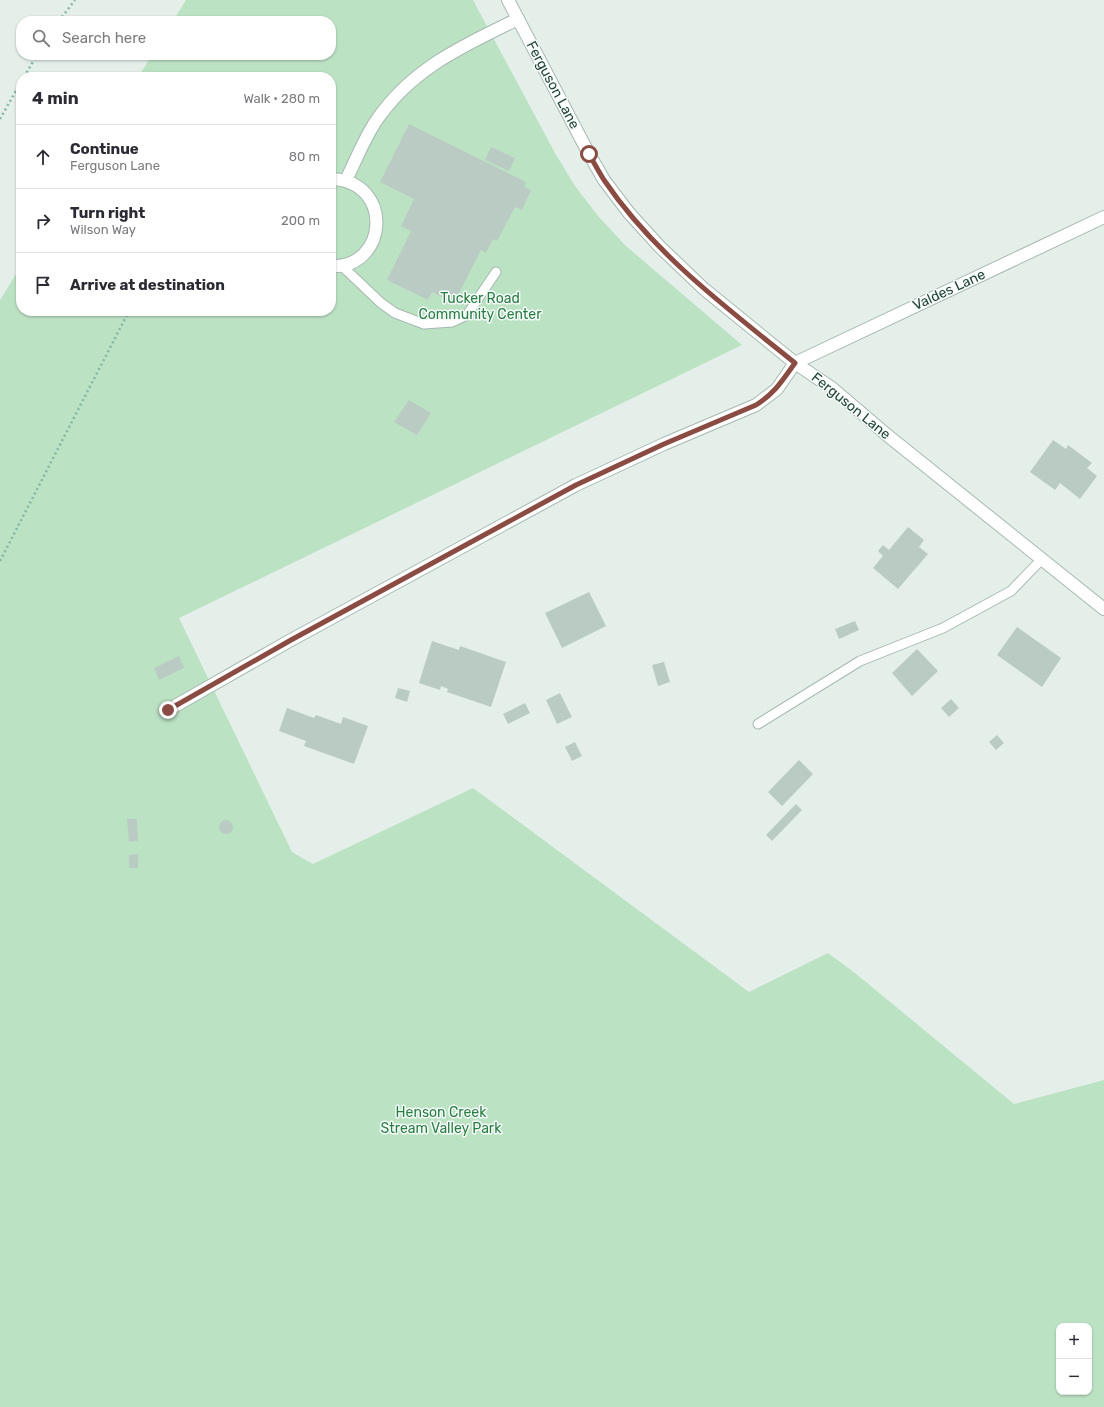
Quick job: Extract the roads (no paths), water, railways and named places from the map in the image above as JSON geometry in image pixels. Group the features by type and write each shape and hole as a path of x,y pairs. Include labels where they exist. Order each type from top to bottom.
{"street":[{"name":"Ferguson Lane","path":"508,0 604,180 629,213 660,247 704,289 795,363 837,392 887,435 1104,609"},
{"path":"346,180 377,120 396,97 415,78 450,53 518,19"},
{"path":"336,179 346,180 359,187 369,197 375,210 377,225 374,239 366,251 355,260 336,265"},
{"name":"Valdes Lane","path":"795,363 1104,216"},
{"path":"168,710 291,640 576,485 664,444 756,405 777,389 795,363"}],"lane":[{"path":"336,265 394,313 424,324 452,322 467,315 496,272"},
{"path":"758,724 860,661 943,628 1011,591 1041,560"}],"park label":[{"name":"Tucker Road Community Center","path":"480,306"},
{"name":"Henson Creek Stream Valley Park","path":"441,1120"}]}
